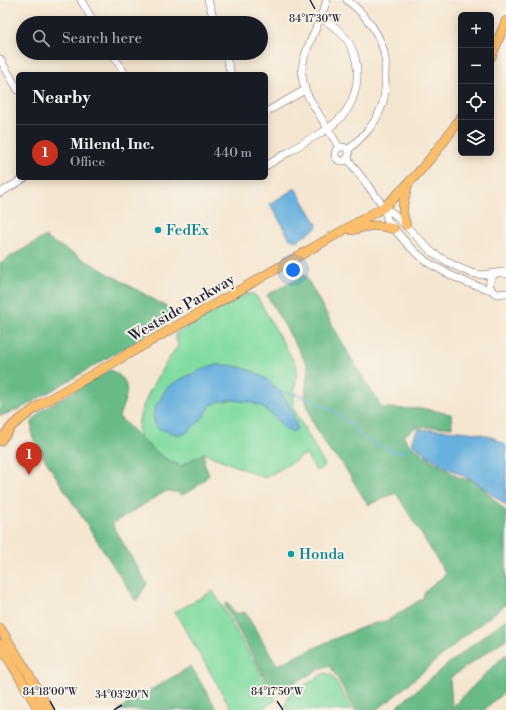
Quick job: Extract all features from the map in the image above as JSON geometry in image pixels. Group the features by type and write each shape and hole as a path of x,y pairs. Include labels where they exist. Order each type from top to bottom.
{"main road":[{"path":"494,50 506,21"},
{"name":"Westside Parkway","path":"0,441 13,425 41,404 384,207 408,183 450,134 459,120"},
{"path":"406,225 402,216 402,209 408,183"},
{"path":"336,235 366,226 382,225 394,229"},
{"path":"0,628 28,673 48,710"},
{"path":"0,644 39,710"}],"street":[{"path":"81,0 90,16"},
{"path":"208,0 213,16"},
{"path":"327,0 302,62 302,77 305,90 339,147"},
{"path":"347,0 362,12 379,40 385,57 386,88 380,112 364,135 348,150 349,154 347,158"},
{"path":"268,165 328,128 342,117 351,104 356,86 357,67 355,57 348,41 337,28 320,18"},
{"path":"0,59 16,87"},
{"path":"116,60 124,72"},
{"path":"227,60 231,72"},
{"path":"268,111 305,90"},
{"path":"339,147 344,147 348,150"},
{"path":"339,147 336,150 336,157 341,160 347,158"},
{"path":"347,158 384,207 406,225 433,253 455,266 471,273 481,275 502,272 506,274"},
{"path":"0,193 22,180"},
{"path":"384,207 387,219 394,229 410,247 427,262 468,283 491,290 497,294 506,293"},
{"path":"491,290 489,287 490,279 494,274"}],"green space":[{"path":"44,237 181,315 20,409 0,416 0,263"},
{"path":"305,275 352,360 382,408 425,409 451,414 452,427 416,427 403,436 411,446 460,478 475,481 506,511 506,604 376,710 355,710 331,667 326,666 288,686 273,692 225,606 227,602 236,614 245,612 277,665 371,624 387,621 423,598 425,592 446,574 396,493 368,505 342,463 331,453 312,421 305,397 308,366 267,295"},
{"path":"246,294 253,294 257,297 297,367 294,409 325,466 316,471 306,454 265,478 204,453 181,466 152,451 140,437 138,428 144,404 165,364 178,346 175,334"},
{"path":"110,370 118,375 126,385 126,397 119,417 155,451 181,466 204,453 204,463 209,475 194,489 181,495 177,492 166,491 112,524 147,584 136,601 46,461 32,436 32,422 42,410"},
{"path":"213,591 276,700 259,710 232,710 175,612"},
{"path":"506,619 506,639 450,678 452,707 506,654 506,690 484,710 393,710 448,664"},
{"path":"191,666 217,710 118,710"},
{"path":"325,673 332,675 352,710 288,710 285,705 289,694"}],"water":[{"path":"295,188 317,224 316,228 297,241 290,239 270,204"},
{"path":"214,365 230,365 250,370 260,375 277,389 284,398 290,407 297,429 293,432 286,430 261,406 250,402 231,400 220,401 211,405 201,420 186,433 180,435 158,429 153,416 154,409 166,389 181,379"},
{"path":"418,429 477,433 498,440 506,446 506,505 474,481 445,467 413,445 413,438"}],"waterway":[{"path":"279,391 298,395 333,410 346,420 364,439 394,452 403,452 413,445"}],"place":[{"name":"FedEx","path":"158,230"},
{"name":"Milend, Inc.","path":"29,475"},
{"name":"Honda","path":"291,554"}]}
